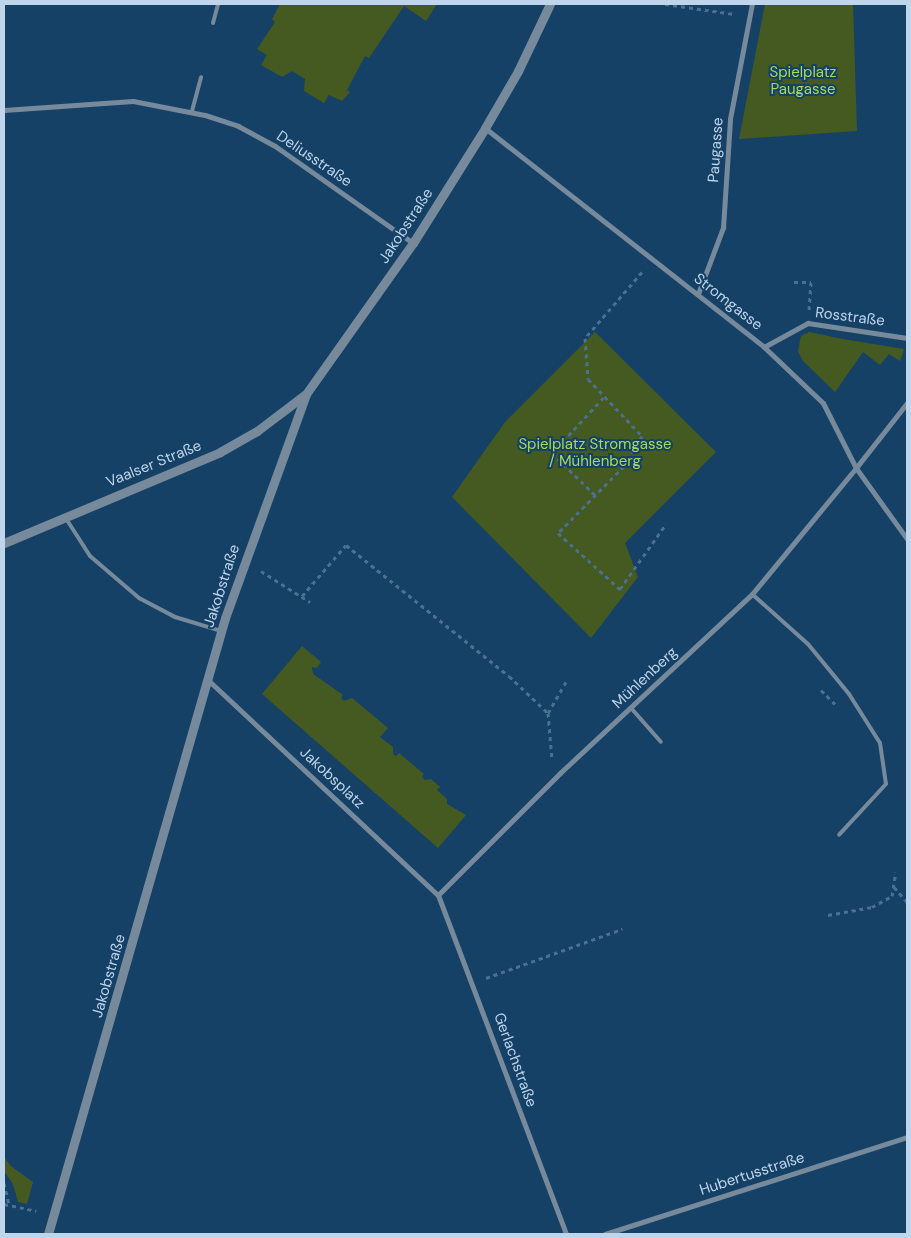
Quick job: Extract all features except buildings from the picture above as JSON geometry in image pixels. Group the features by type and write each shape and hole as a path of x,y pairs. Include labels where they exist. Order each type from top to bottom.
{"street":[{"name":"Jakobstraße","path":"48,1234 221,631 244,560 306,394 413,243 485,128 518,71 550,4"},
{"name":"Paugasse","path":"698,294 723,228 730,119 752,4"},
{"name":"Deliusstraße","path":"4,110 133,102 192,111 238,126 275,146 413,243"},
{"name":"Stromgasse","path":"485,128 764,347 823,403 856,468 907,539"},
{"name":"Rosstraße","path":"764,347 808,323 907,338"},
{"name":"Vaalser Straße","path":"4,543 64,515 220,452 257,431 306,394"},
{"path":"856,468 907,403"},
{"name":"Mühlenberg","path":"438,895 560,773 752,594 856,468"},
{"name":"Jakobsplatz","path":"208,680 438,895"},
{"name":"Gerlachstraße","path":"438,895 473,983 566,1234"},
{"name":"Hubertusstraße","path":"604,1234 907,1137"}],"lane":[{"path":"213,23 218,4"},
{"path":"192,111 201,77"},
{"path":"64,515 90,556 139,598 175,617 221,631"},
{"path":"752,594 808,644 849,694 880,744 886,784 839,835"},
{"path":"631,708 660,742"}],"path":[{"path":"665,4 749,17"},
{"path":"654,259 586,338 588,380 642,436 624,466 558,533 620,589 666,524"},
{"path":"794,282 811,282 808,323"},
{"path":"595,495 552,453 582,423 604,397"},
{"path":"302,596 346,545 509,676 548,713"},
{"path":"244,560 310,602"},
{"path":"560,773 549,755 548,713 566,682"},
{"path":"828,915 872,907 892,896 896,872"},
{"path":"894,886 907,902"},
{"path":"473,983 622,929"},
{"path":"4,1183 9,1205"},
{"path":"4,1204 53,1215"}],"green space":[{"path":"280,4 437,4 426,21 404,6 369,58 365,56 347,90 350,92 342,101 329,95 324,103 304,91 305,79 292,71 282,77 261,65 267,55 257,49 275,22 272,19"},
{"name":"Spielplatz Paugasse","path":"765,4 853,4 857,131 739,139"},
{"name":"Spielplatz Stromgasse / Mühlenberg","path":"595,332 716,452 625,543 638,577 591,638 452,497 505,422"},
{"path":"809,332 904,349 900,361 889,354 880,365 863,352 835,392 803,361 798,351 801,336"},
{"path":"302,646 321,662 317,668 312,667 313,674 343,695 341,698 344,701 352,698 388,728 380,737 393,747 393,754 396,756 399,753 424,774 422,777 425,780 431,779 440,787 437,790 447,799 447,804 466,815 438,848 262,694"},
{"path":"4,1157 11,1166 33,1182 27,1204 18,1202 13,1184 4,1171"}]}
